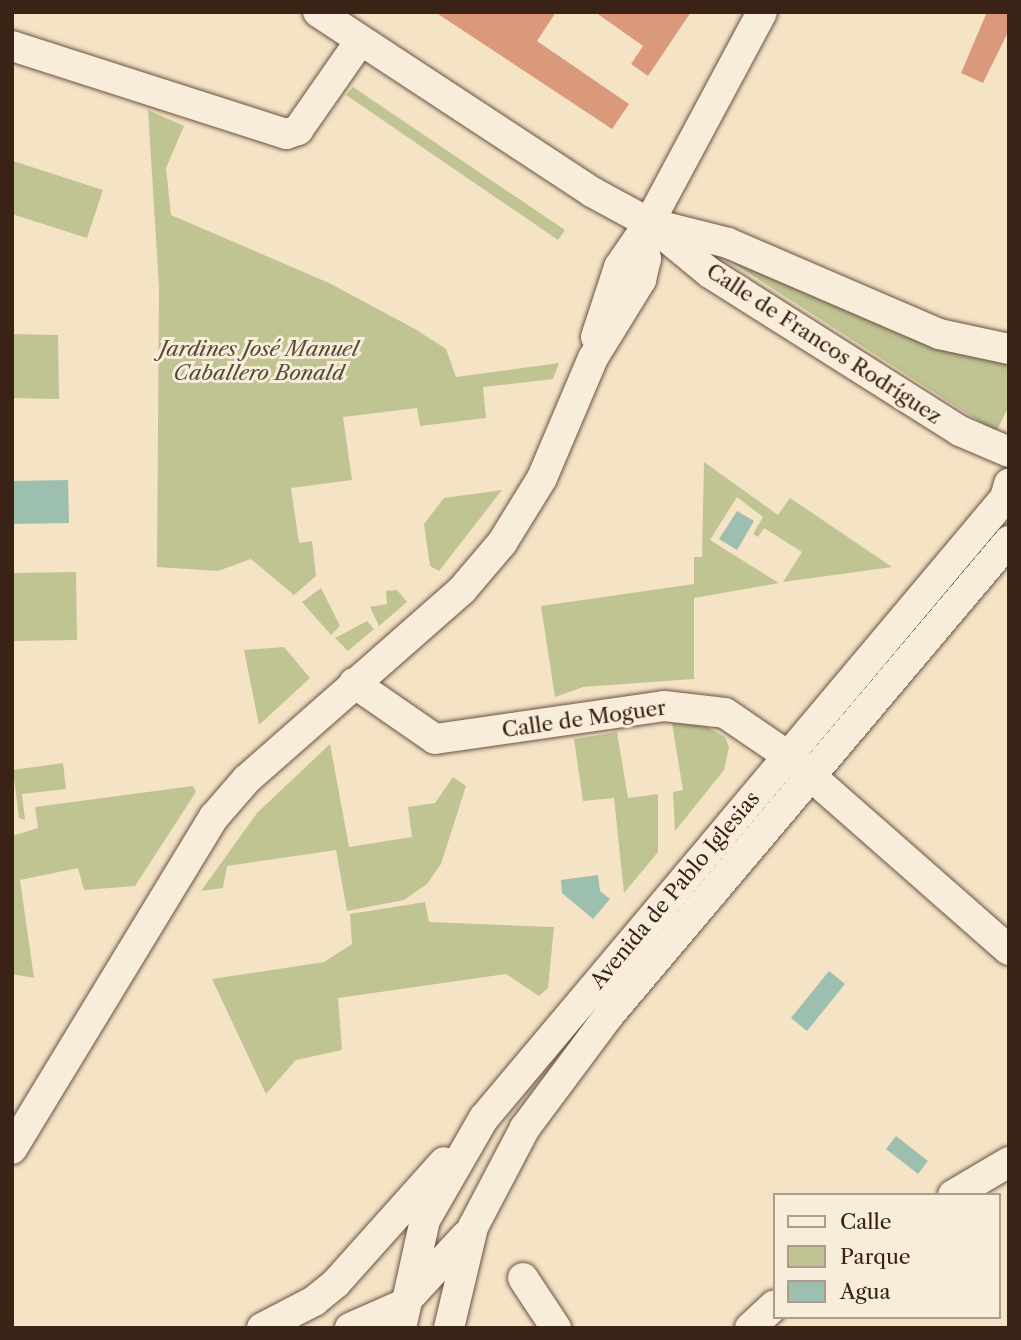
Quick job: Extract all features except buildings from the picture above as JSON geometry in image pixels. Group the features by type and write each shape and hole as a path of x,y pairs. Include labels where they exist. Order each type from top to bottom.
{"street":[{"name":"Calle de Francos Rodríguez","path":"318,12 710,273 960,431 1009,452"},
{"path":"12,1149 199,836 247,779 462,590 502,543 542,478 593,358 619,267 645,229 762,12"},
{"path":"12,47 277,132 298,130 360,41"},
{"name":"Calle de Francos Rodríguez","path":"645,229 728,243 939,334 1009,349"},
{"name":"Avenida de Pablo Iglesias","path":"449,1328 474,1227 525,1128 1006,498 1009,484"},
{"name":"Avenida de Pablo Iglesias","path":"402,1316 425,1220 484,1118 799,766 1009,541"},
{"name":"Calle de Moguer","path":"354,683 435,739 687,705 732,716 799,766 1009,950"},
{"path":"262,1328 314,1301 336,1283 484,1118"},
{"path":"956,1193 1009,1162"},
{"path":"350,1328 402,1316 474,1227"},
{"path":"523,1279 556,1328"},
{"path":"750,1328 772,1308"}],"green space":[{"path":"353,87 565,230 558,240 346,95"},
{"name":"Jardines José Manuel Caballero Bonald","path":"148,110 184,126 166,168 171,215 329,283 415,329 446,349 456,377 559,363 553,379 483,387 486,418 420,426 417,408 343,417 352,480 291,488 299,543 312,541 316,576 294,595 251,559 218,571 157,567 159,287"},
{"path":"13,161 103,190 87,238 12,214"},
{"path":"722,256 907,337 1009,365 1009,406 996,432"},
{"path":"12,334 58,335 59,399 12,398"},
{"path":"704,462 778,515 790,498 892,567 783,582 802,552 764,528 758,537 753,534 763,517 737,497 710,540 779,583 694,598 694,679 583,687 555,697 541,606 694,584 694,557 702,557"},
{"path":"502,490 439,571 430,566 424,524 444,498"},
{"path":"76,572 77,640 12,641 12,573"},
{"path":"321,588 340,626 331,635 302,602"},
{"path":"397,590 407,602 379,626 370,607 387,604 386,591"},
{"path":"367,621 374,629 348,651 335,638"},
{"path":"284,647 310,678 259,725 244,650"},
{"path":"672,723 705,726 725,737 729,747 724,770 675,831 673,792 683,790"},
{"path":"617,732 628,798 658,794 658,852 624,893 614,798 583,801 574,739"},
{"path":"330,744 349,847 412,837 408,807 435,803 453,777 466,786 441,864 427,884 404,900 347,911 336,850 227,866 223,888 201,891 257,813"},
{"path":"63,763 66,789 22,794 25,820 19,818 13,770"},
{"path":"193,786 196,792 135,886 84,890 78,868 20,880 34,978 12,974 12,836 38,828 35,807"},
{"path":"425,902 429,922 554,927 548,988 539,996 506,974 338,998 342,1050 296,1060 266,1094 212,979 324,962 352,944 350,914"}],"water":[{"path":"68,480 69,523 12,524 12,481"},
{"path":"737,511 754,521 737,550 719,539"},
{"path":"598,875 600,891 610,899 593,919 562,893 561,880"},
{"path":"829,971 845,984 807,1031 791,1018"},
{"path":"896,1136 928,1161 918,1174 886,1149"}]}
